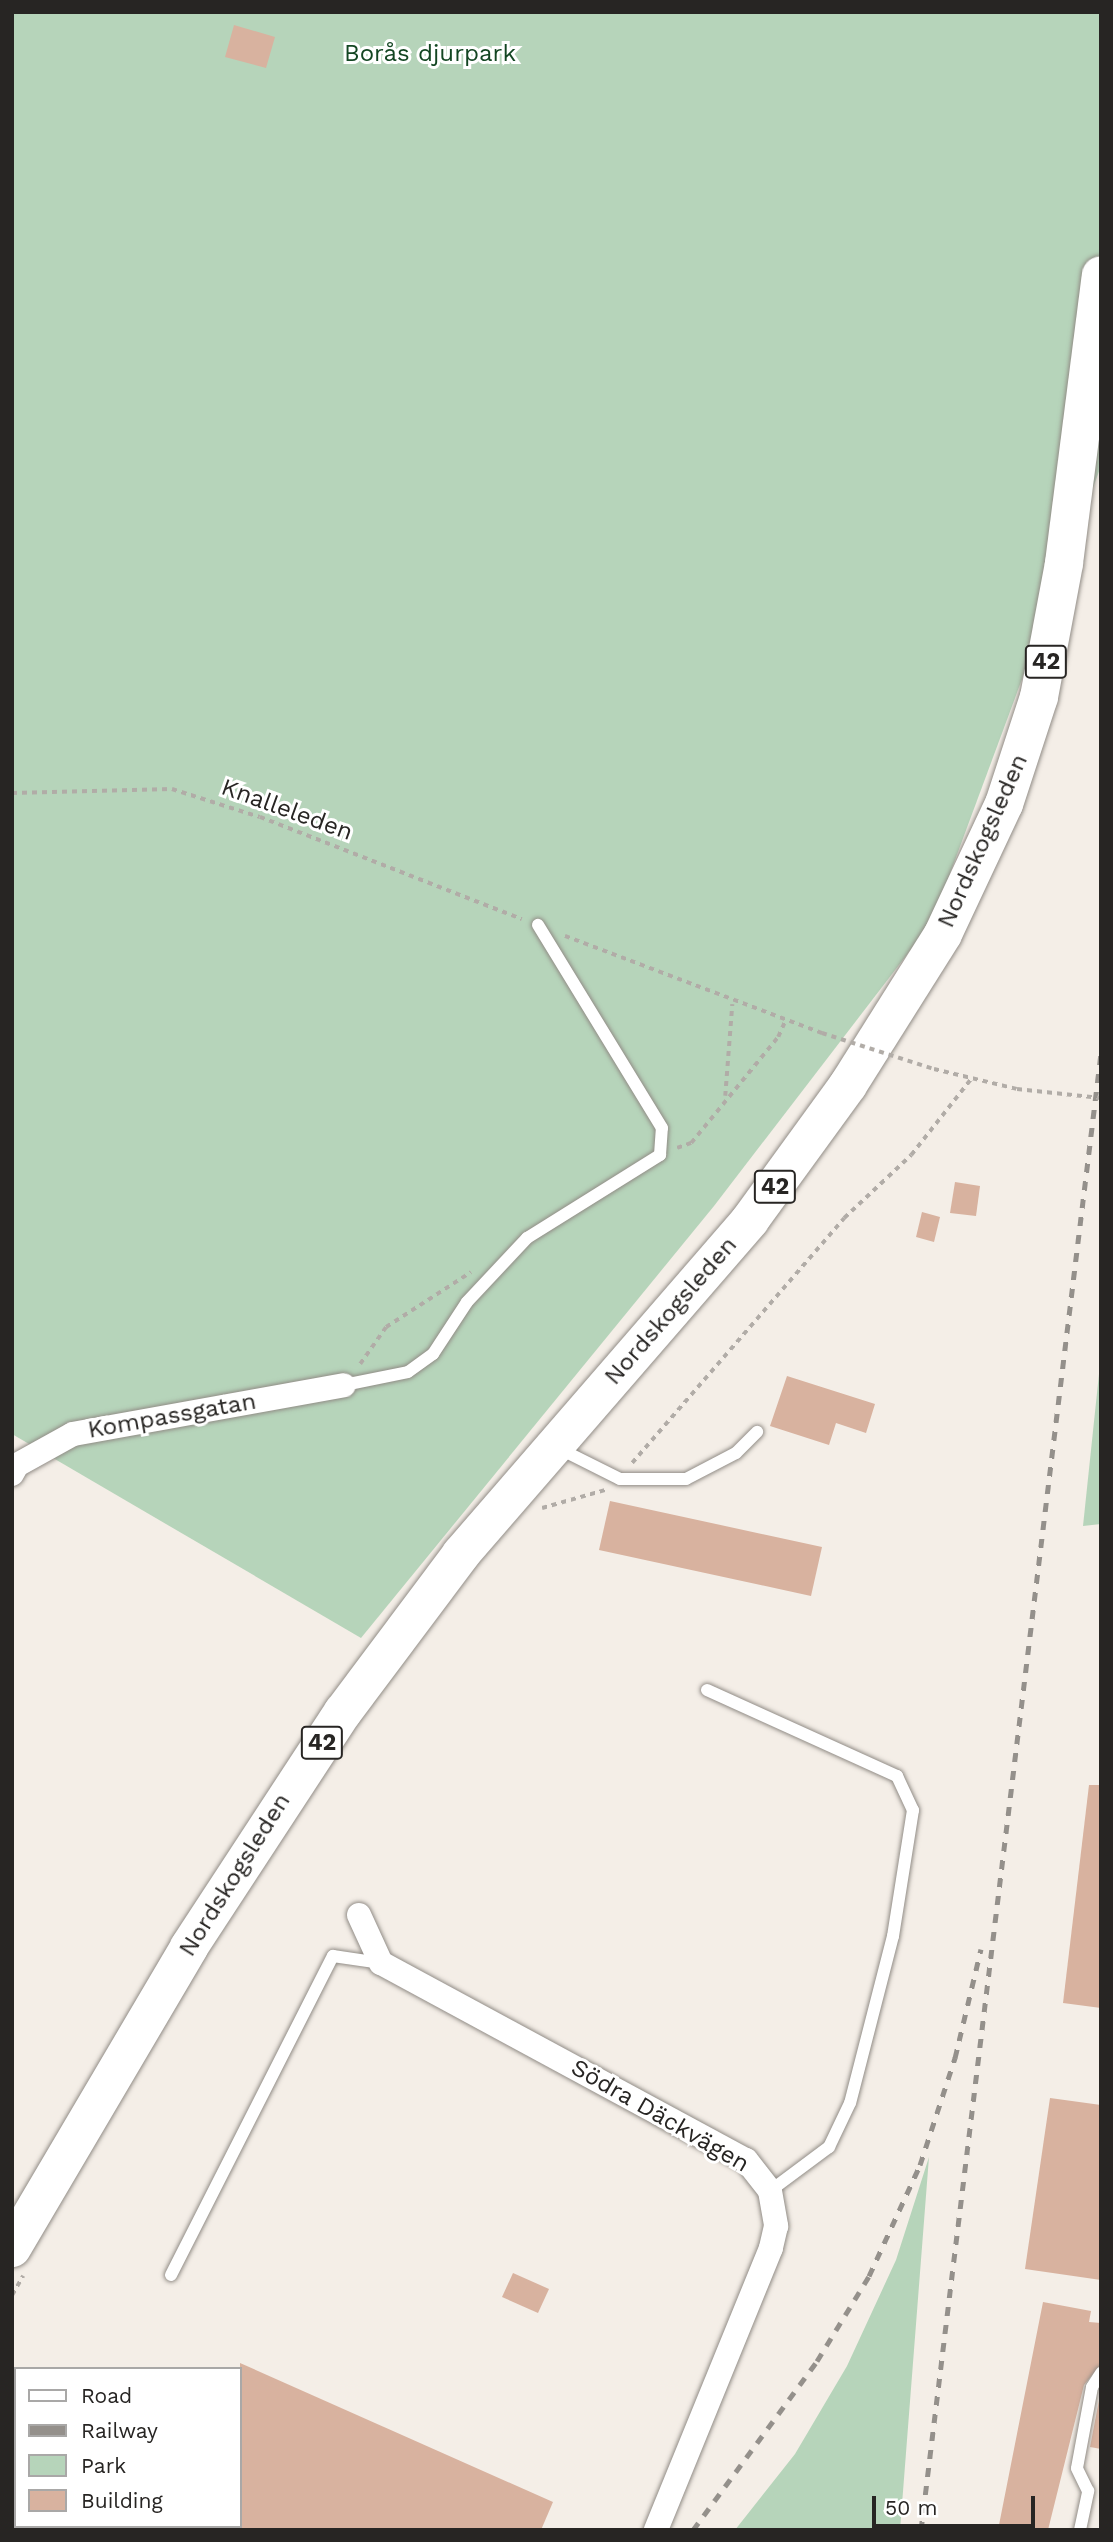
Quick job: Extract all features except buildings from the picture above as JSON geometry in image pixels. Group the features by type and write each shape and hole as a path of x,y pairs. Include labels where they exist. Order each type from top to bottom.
{"main road":[{"name":"Nordskogsleden","path":"12,2248 275,1810 391,1646 552,1444 696,1284 797,1157 891,1018 984,851 1039,696 1064,563 1101,275"}],"street":[{"name":"Kompassgatan","path":"12,1475 18,1465 73,1434 344,1385"},
{"path":"359,1915 381,1963"},
{"name":"Södra Däckvägen","path":"381,1963 746,2160 770,2192 776,2226 771,2248 656,2530"}],"lane":[{"path":"344,1385 408,1372 433,1354 474,1293 527,1238 660,1155 662,1128 538,925"},
{"path":"552,1444 620,1479 686,1479 736,1453 757,1432"},
{"path":"707,1690 897,1776 913,1810 893,1936 850,2103 829,2147 770,2192"},
{"path":"171,2275 333,1956 381,1963"},
{"path":"1080,2530 1088,2491 1077,2468 1092,2387 1101,2373"}],"path":[{"path":"276,12 382,12"},
{"name":"Knalleleden","path":"12,793 172,789 260,817 732,1004 971,1079 1017,1089 1101,1098"},
{"path":"724,1098 732,1004"},
{"path":"691,1143 724,1098 778,1037 785,1021"},
{"path":"620,1479 844,1218 911,1155 971,1079"}],"green space":[{"name":"Borås djurpark","path":"12,12 1101,12 1101,466 932,922 714,1206 361,1638 12,1434"},
{"path":"1101,1355 1101,1524 1083,1526"},
{"path":"929,2157 900,2530 735,2530 795,2454 847,2366 896,2260"}],"railway":[{"path":"921,2530 1101,1054"},
{"path":"693,2530 817,2361 869,2276 920,2165 955,2058 981,1949"}]}
